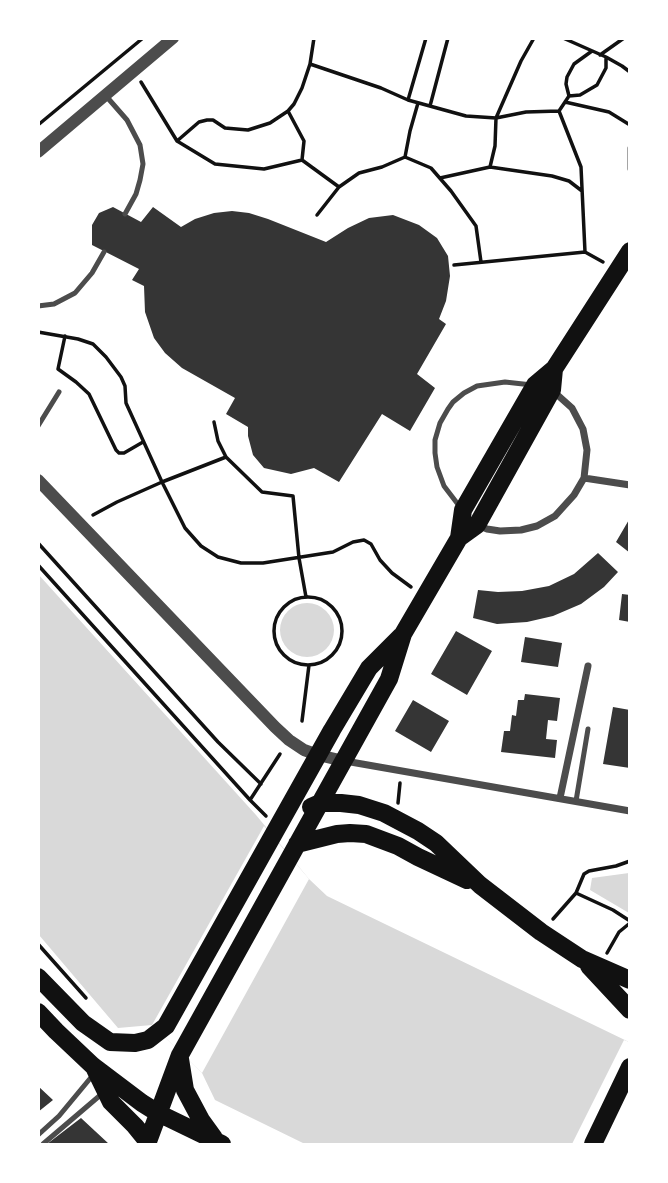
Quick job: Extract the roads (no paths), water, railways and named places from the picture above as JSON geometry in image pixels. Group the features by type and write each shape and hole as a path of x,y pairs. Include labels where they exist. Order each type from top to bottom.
{"main road":[{"path":"148,1143 180,1055 389,678 403,634 459,538 463,510 629,250"},
{"path":"459,538 477,525 543,388"},
{"path":"38,976 83,1023 110,1042 135,1043 148,1040 166,1027 369,667 403,634"},
{"path":"277,829 320,803 359,805 384,813 436,843 480,885 541,932 582,959 629,980"},
{"path":"294,849 337,834 366,834 398,846 480,885"},
{"path":"582,959 623,1000 629,1010"},
{"path":"39,1015 95,1069 142,1103 219,1143"},
{"path":"180,1055 185,1090 201,1120 219,1143"},
{"path":"593,1144 629,1068"},
{"path":"95,1069 111,1102 148,1143"}],"street":[{"path":"38,152 173,38"},
{"path":"477,525 500,531 537,526 555,516 574,495 584,478 587,450 583,429 572,408 543,388"},
{"path":"584,478 629,485"},
{"path":"38,480 275,727 304,750 344,761 629,811"},
{"path":"559,798 587,666"}],"lane":[{"path":"106,96 127,120 140,145 143,164 140,180 125,214"},
{"path":"629,148 629,169"},
{"path":"38,306 54,304 75,293 92,274 104,251"},
{"path":"463,510 444,486 437,467 435,440 440,423 453,402 477,386 505,382 543,388"},
{"path":"38,426 59,392"},
{"path":"576,801 587,729"},
{"path":"38,1135 59,1116 95,1069"},
{"path":"43,1144 105,1092"}]}
